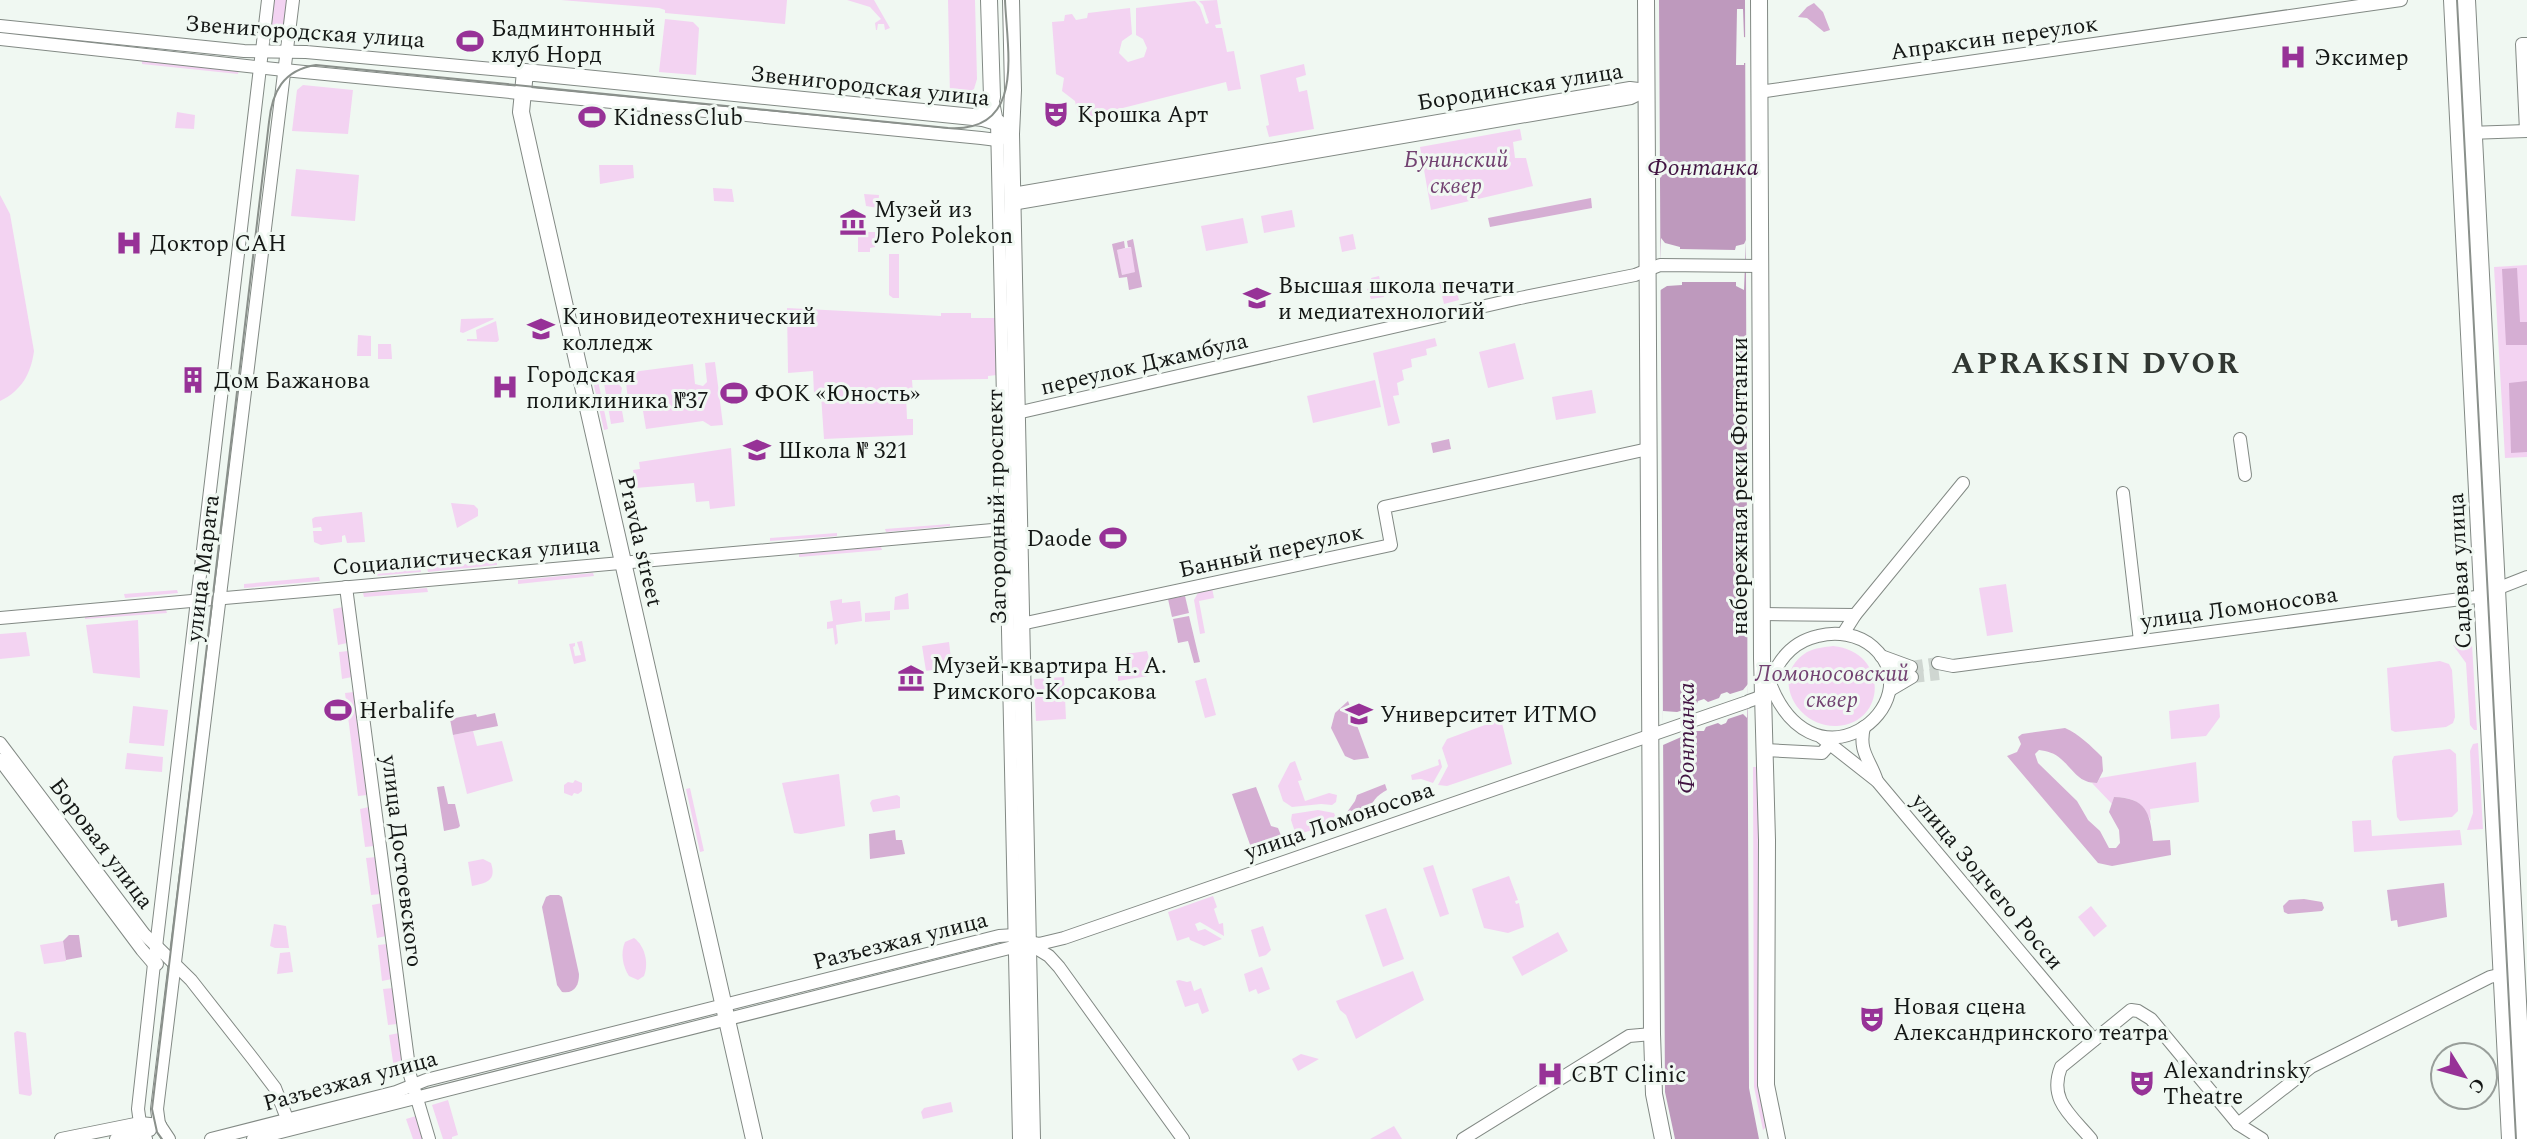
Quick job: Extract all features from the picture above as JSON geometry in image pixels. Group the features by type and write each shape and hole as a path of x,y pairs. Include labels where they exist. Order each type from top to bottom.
{"main road":[{"path":"989,0 992,97 990,120"},
{"name":"Загородный проспект","path":"1011,0 1013,90 1004,137 1012,199 1017,413 1013,528 1021,624 1019,942 1032,1139"},
{"path":"1646,0 1654,267 1648,449 1657,732 1652,1034 1654,1094 1663,1139"},
{"name":"набережная реки Фонтанки","path":"1759,0 1762,614 1760,693 1765,750 1766,1086 1777,1139"},
{"name":"Садовая улица","path":"2452,0 2467,133"},
{"name":"Садовая улица","path":"2468,0 2467,133 2509,972 2510,1139"},
{"name":"Звенигородская улица","path":"525,72 990,120 1004,137"},
{"name":"Pravda street","path":"525,72 522,112 533,166 754,1139"},
{"name":"Садовая улица","path":"2509,972 2525,1139"}],"street":[{"name":"улица Марата","path":"143,1132 139,1104 154,964 268,0"},
{"name":"улица Марата","path":"160,1125 157,1109 293,0"},
{"name":"Апраксин переулок","path":"1759,92 2401,0"},
{"name":"Звенигородская улица","path":"0,26 244,51 286,51 525,72"},
{"name":"Звенигородская улица","path":"0,38 284,69 1004,137"},
{"path":"2467,133 2526,131 2522,44 2527,44"},
{"name":"Бородинская улица","path":"1012,199 1630,88 1647,90"},
{"name":"Загородный проспект","path":"1004,137 1013,528 1019,1139"},
{"name":"переулок Джамбула","path":"1017,413 1520,298 1635,275 1654,267 1761,266"},
{"path":"2240,439 2245,475"},
{"name":"Банный переулок","path":"1021,624 1391,545 1384,507 1648,449"},
{"path":"1843,634 1855,615 1963,483"},
{"path":"2123,493 2140,641"},
{"name":"Социалистическая улица","path":"0,618 1013,528"},
{"name":"улица Ломоносова","path":"1938,668 2476,597 2527,578"},
{"name":"улица Достоевского","path":"346,587 413,1085 429,1139"},
{"path":"1762,614 1855,615"},
{"path":"1827,614 1843,634"},
{"path":"1843,634 1864,641 1881,656 1911,672 1890,690 1880,712 1864,727 1851,734 1825,740 1803,729 1760,693 1783,656 1799,643 1818,636 1843,634"},
{"path":"1881,656 1889,673 1890,690"},
{"name":"улица Ломоносова","path":"1019,942 1039,944 1068,936 1657,732 1760,693"},
{"name":"улица Зодчего Росси","path":"1864,727 1862,749 1877,781"},
{"path":"1765,750 1822,753 1825,740"},
{"name":"улица Зодчего Росси","path":"1825,740 1877,781 2094,1040"},
{"name":"Боровая улица","path":"0,743 144,934 191,979 268,1078 290,1124"},
{"name":"Боровая улица","path":"0,761 154,964"},
{"path":"1019,942 1049,956 1059,967 1183,1139"},
{"name":"Разъезжая улица","path":"253,1139 290,1124 413,1085 1019,942"},
{"path":"154,964 175,964"},
{"path":"2238,1124 2311,1067 2480,981 2509,972"},
{"path":"2091,1139 2059,1101 2056,1079 2061,1067 2131,1010 2145,1014 2238,1124 2262,1139"},
{"name":"Разъезжая улица","path":"211,1139 417,1099 725,1012"},
{"path":"1463,1139 1629,1036 1652,1034"},
{"path":"2238,1124 2239,1139"},
{"path":"117,1139 160,1125 169,1139"},
{"path":"61,1139 143,1132"}],"green space":[{"path":"274,0 287,0 284,28 271,27"},
{"path":"561,0 787,0 785,24 665,13 665,10 659,8"},
{"path":"847,0 874,0 890,28 885,30 884,24 878,24 876,30 875,23 881,19 870,7"},
{"path":"948,0 975,0 977,79 974,89 961,96 950,97"},
{"path":"1217,0 1221,24 1215,25 1216,28 1222,28 1227,52 1234,51 1241,89 1228,91 1226,82 1079,119 1075,101 1062,91 1064,78 1056,74 1052,22 1064,21 1065,15 1072,14 1076,20 1087,18 1088,13 1130,8 1132,34 1122,41 1119,53 1128,62 1144,57 1147,48 1143,39 1136,35 1136,8 1195,1 1206,24 1209,23 1199,1"},
{"path":"665,19 693,22 699,28 696,75 659,72"},
{"path":"142,61 239,70 238,74 142,64"},
{"path":"1304,64 1306,75 1296,78 1299,92 1307,90 1314,129 1269,137 1260,75"},
{"path":"303,85 353,90 348,134 292,131 297,90"},
{"path":"177,112 195,115 194,129 175,128"},
{"name":"Бунинский сквер","path":"1520,129 1522,140 1513,142 1515,158 1526,158 1533,186 1431,210 1420,147"},
{"path":"599,165 633,165 634,178 600,184"},
{"path":"296,169 359,175 355,221 291,216"},
{"path":"713,188 732,189 734,202 714,201"},
{"path":"864,194 879,195 878,208 866,206"},
{"path":"0,195 10,214 34,351 24,381 0,401"},
{"path":"1292,210 1295,227 1264,233 1261,216"},
{"path":"1243,218 1248,243 1206,251 1201,226"},
{"path":"858,232 875,232 875,247 870,248 870,252 858,252"},
{"path":"1353,234 1356,249 1342,252 1339,237"},
{"path":"1131,247 1136,272 1122,275 1117,250"},
{"path":"889,254 899,254 899,298 889,295"},
{"path":"2527,265 2527,457 2505,458 2494,267"},
{"path":"1379,276 1384,297 1371,299 1367,289 1373,287 1371,278"},
{"path":"1454,280 1459,300 1444,304 1439,283"},
{"path":"787,308 941,316 941,313 971,313 971,318 996,318 997,375 988,376 988,379 912,380 913,394 906,394 907,419 913,419 913,435 824,439 821,395 814,395 813,371 788,373"},
{"path":"493,318 463,333 460,332 461,319"},
{"path":"496,321 497,342 467,341 477,339 476,330"},
{"path":"358,335 371,336 371,356 357,356"},
{"path":"1435,338 1437,346 1426,349 1427,355 1411,359 1412,367 1402,370 1404,380 1397,383 1399,395 1393,396 1400,423 1388,426 1373,353"},
{"path":"1515,343 1524,379 1488,388 1479,352"},
{"path":"378,344 391,344 392,359 378,359"},
{"path":"715,362 723,425 711,426 703,421 646,429 641,399 628,401 625,373 693,364 695,384 703,386 707,382 705,363"},
{"path":"597,376 608,429 604,430 592,377"},
{"path":"1375,380 1381,407 1313,423 1307,396"},
{"path":"616,381 622,388 620,399 624,422 611,424 604,383"},
{"path":"1592,390 1596,413 1556,420 1552,397"},
{"path":"731,448 735,506 710,509 709,501 696,502 694,483 636,488 633,470 640,469 639,462"},
{"path":"451,503 474,505 478,509 478,516 457,528"},
{"path":"362,512 365,542 347,543 345,535 342,536 342,542 321,545 314,542 313,531 322,531 321,527 313,528 312,519 315,517"},
{"path":"950,524 886,532 885,529"},
{"path":"837,533 837,536 770,541 770,538"},
{"path":"881,547 882,550 799,557 799,554"},
{"path":"497,561 497,565 428,572 427,568"},
{"path":"420,568 421,572 375,576 375,572"},
{"path":"593,573 594,576 518,584 518,580"},
{"path":"319,577 320,581 244,588 244,584"},
{"path":"2006,584 2013,632 1987,636 1979,588"},
{"path":"427,588 428,592 364,597 363,593"},
{"path":"1212,588 1214,598 1199,601 1205,633 1200,634 1194,600 1199,591"},
{"path":"177,590 178,593 125,598 124,594"},
{"path":"908,593 909,609 894,610 895,597"},
{"path":"842,599 842,603 860,601 862,621 836,625 838,643 835,645 833,628 827,629 827,622 833,621 830,601"},
{"path":"343,607 347,643 338,645 333,609"},
{"path":"166,610 167,613 85,619 85,617"},
{"path":"890,611 890,620 865,622 865,613"},
{"path":"138,620 140,678 93,673 86,625"},
{"path":"26,632 30,656 0,659 0,634"},
{"path":"582,641 586,661 574,664 569,644 575,643 575,656 581,655 577,642"},
{"path":"949,642 952,667 926,671 922,646"},
{"path":"2472,644 2477,730 2470,725 2466,663 2453,645"},
{"name":"Ломоносовский сквер","path":"1833,646 1851,651 1864,660 1872,673 1875,687 1873,701 1866,713 1854,722 1837,726 1810,719 1792,699 1789,686 1795,662 1807,652"},
{"path":"348,651 352,677 342,679 339,652"},
{"path":"1147,651 1154,675 1118,681 1118,655"},
{"path":"2440,661 2449,664 2452,670 2455,717 2453,723 2446,727 2395,732 2391,730 2387,668"},
{"path":"1064,677 1066,719 1036,721 1034,679"},
{"path":"1206,678 1216,715 1205,718 1195,681"},
{"path":"354,692 367,795 358,796 345,693"},
{"path":"2219,704 2220,717 2206,736 2171,739 2169,711"},
{"path":"133,706 168,710 164,746 129,743"},
{"path":"1501,719 1512,764 1447,786 1438,785 1448,766 1442,748 1447,739"},
{"path":"473,731 477,746 502,741 513,781 467,794 453,735"},
{"path":"2478,743 2483,829 2467,830 2473,813 2470,751 2473,744"},
{"path":"2450,749 2456,754 2458,811 2452,817 2400,821 2397,817 2392,761 2394,756"},
{"path":"127,753 163,757 162,772 125,769"},
{"path":"1440,759 1442,767 1433,783 1421,779 1412,780 1411,775 1439,765"},
{"path":"1295,761 1302,780 1298,781 1305,801 1329,793 1337,795 1336,802 1332,805 1292,807 1283,801 1278,786 1290,763"},
{"path":"2196,762 2199,802 2150,809 2151,821 2137,802 2114,797 2112,804 2092,783 2097,783 2100,778"},
{"path":"1753,767 1758,767 1759,1086 1768,1125 1763,1130 1754,1087"},
{"path":"839,774 845,826 794,833 782,783"},
{"path":"575,780 582,783 582,791 572,796 564,793 564,785"},
{"path":"690,788 704,851 700,852 686,789"},
{"path":"897,795 900,797 900,808 873,812 870,803 872,800"},
{"path":"369,807 374,846 365,847 360,809"},
{"path":"1318,810 1334,813 1338,822 1296,835 1291,820 1292,814"},
{"path":"2371,820 2372,836 2460,830 2462,845 2354,852 2352,821"},
{"path":"376,857 381,894 371,895 366,858"},
{"path":"483,859 491,863 493,874 486,882 472,886 468,862"},
{"path":"1433,865 1449,914 1440,917 1423,868"},
{"path":"1509,876 1524,927 1508,933 1484,928 1472,889"},
{"path":"1213,896 1219,924 1223,923 1224,936 1200,922 1195,924 1198,931 1205,929 1222,939 1204,946 1189,937 1177,941 1168,912"},
{"path":"382,903 386,936 377,938 372,905"},
{"path":"2091,906 2107,926 2094,937 2078,917"},
{"path":"1386,908 1404,959 1383,967 1365,915"},
{"path":"274,924 286,926 289,948 270,946"},
{"path":"1263,926 1271,950 1259,957 1251,930"},
{"path":"1558,932 1568,951 1522,976 1512,957"},
{"path":"634,938 641,945 646,960 644,976 638,980 629,976 623,960 625,942"},
{"path":"63,941 66,961 44,964 40,945"},
{"path":"387,944 392,979 382,981 378,945"},
{"path":"290,952 293,972 277,974 280,953"},
{"path":"1262,967 1270,989 1258,994 1256,989 1249,992 1244,974"},
{"path":"1413,971 1424,1000 1356,1039 1346,1015 1336,1001"},
{"path":"1176,981 1191,981 1194,991 1201,988 1209,1011 1202,1014 1198,1003 1185,1007"},
{"path":"393,988 397,1024 388,1025 383,989"},
{"path":"14,1033 26,1033 32,1094 30,1096 19,1094"},
{"path":"399,1033 404,1074 395,1075 389,1035"},
{"path":"1301,1054 1319,1059 1298,1071 1292,1059"},
{"path":"448,1100 458,1135 452,1139 443,1139 432,1105"},
{"path":"951,1102 953,1112 923,1119 921,1112 924,1108"},
{"path":"416,1116 423,1139 413,1139 406,1119"},
{"path":"1394,1126 1402,1139 1370,1139"}],"shaded area":[{"path":"1814,3 1823,12 1830,30 1824,32 1807,18 1798,17"},
{"path":"1591,198 1592,208 1490,227 1488,218"},
{"path":"1133,239 1142,287 1129,290 1127,277 1119,278 1112,244 1124,241 1125,248 1117,250 1122,275 1135,272 1131,247 1128,247 1127,241"},
{"path":"2517,268 2520,322 2527,322 2527,345 2506,345 2502,269"},
{"path":"2527,381 2527,452 2511,453 2509,383"},
{"path":"1449,439 1451,449 1433,453 1431,443"},
{"path":"1185,596 1189,613 1172,617 1168,599"},
{"path":"1189,616 1200,662 1194,663 1188,641 1178,643 1173,619"},
{"path":"1348,701 1369,758 1354,760 1345,756 1331,728 1335,713"},
{"path":"495,713 498,726 453,735 450,719"},
{"path":"2065,728 2080,737 2102,757 2103,771 2097,783 2080,778 2059,757 2051,753 2039,750 2035,754 2038,763 2077,801 2088,820 2100,831 2109,848 2116,848 2120,843 2119,830 2109,812 2114,797 2125,798 2144,808 2150,822 2153,841 2170,840 2171,855 2112,866 2098,863 2007,756 2017,752 2021,744 2018,737 2022,734"},
{"path":"1385,784 1387,790 1375,799 1369,813 1347,821 1345,815 1357,795"},
{"path":"444,786 448,804 455,804 460,826 444,831 437,787"},
{"path":"1256,787 1271,826 1278,828 1284,843 1253,853 1232,794"},
{"path":"895,830 896,840 902,840 905,854 870,859 869,834"},
{"path":"2444,883 2447,917 2398,927 2397,920 2391,921 2387,890"},
{"path":"546,897 562,897 579,974 577,985 570,992 562,992 557,985 542,907"},
{"path":"2289,900 2322,902 2324,908 2322,911 2288,914 2284,912 2283,906"},
{"path":"69,935 79,935 82,957 66,960 63,941"}],"water":[{"name":"Фонтанка","path":"1659,0 1745,0 1749,1088 1759,1139 1675,1139 1665,1092"}],"pier":[{"path":"1737,9 1743,9 1744,37 1748,38 1748,63 1744,65 1736,65"},
{"path":"1661,238 1665,243 1680,249 1735,250 1736,246 1744,244 1746,240 1744,290 1736,286 1736,282 1682,282 1682,285 1667,286 1659,291"},
{"path":"1748,684 1747,718 1743,714 1728,719 1721,725 1718,723 1706,727 1704,731 1695,731 1663,745 1663,711 1677,712 1696,706 1698,701 1704,699 1708,702 1719,698 1721,694 1743,690"}],"tunnel":[{"path":"1911,667 1938,663"},
{"path":"1912,677 1939,674"}],"tram line":[{"path":"162,1139 157,1132 152,1109 269,122 273,101 281,84 295,72 316,65 948,128 973,126 990,117 1001,103 1007,85 1005,0"},
{"path":"2457,0 2516,1139"}],"place":[{"name":"Бадминтонный клуб Норд","path":"470,41"},
{"name":"Эксимер","path":"2293,57"},
{"name":"Крошка Арт","path":"1056,114"},
{"name":"KidnessClub","path":"592,117"},
{"name":"Музей из Лего Polekon","path":"853,222"},
{"name":"Доктор САН","path":"129,243"},
{"name":"Высшая школа печати и медиатехнологий","path":"1257,298"},
{"name":"Киновидеотехнический колледж","path":"541,329"},
{"name":"Дом Бажанова","path":"193,380"},
{"name":"Городская поликлиника №37","path":"505,387"},
{"name":"ФОК «Юность»","path":"734,393"},
{"name":"Школа № 321","path":"757,450"},
{"name":"Daode","path":"1113,538"},
{"name":"Музей-квартира Н. А. Римского-Корсакова","path":"911,678"},
{"name":"Herbalife","path":"338,710"},
{"name":"Университет ИТМО","path":"1359,714"},
{"name":"Новая сцена Александринского театра","path":"1872,1019"},
{"name":"CBT Clinic","path":"1550,1074"},
{"name":"Alexandrinsky Theatre","path":"2142,1083"}],"district":[{"name":"APRAKSIN DVOR","path":"2096,363"}]}
